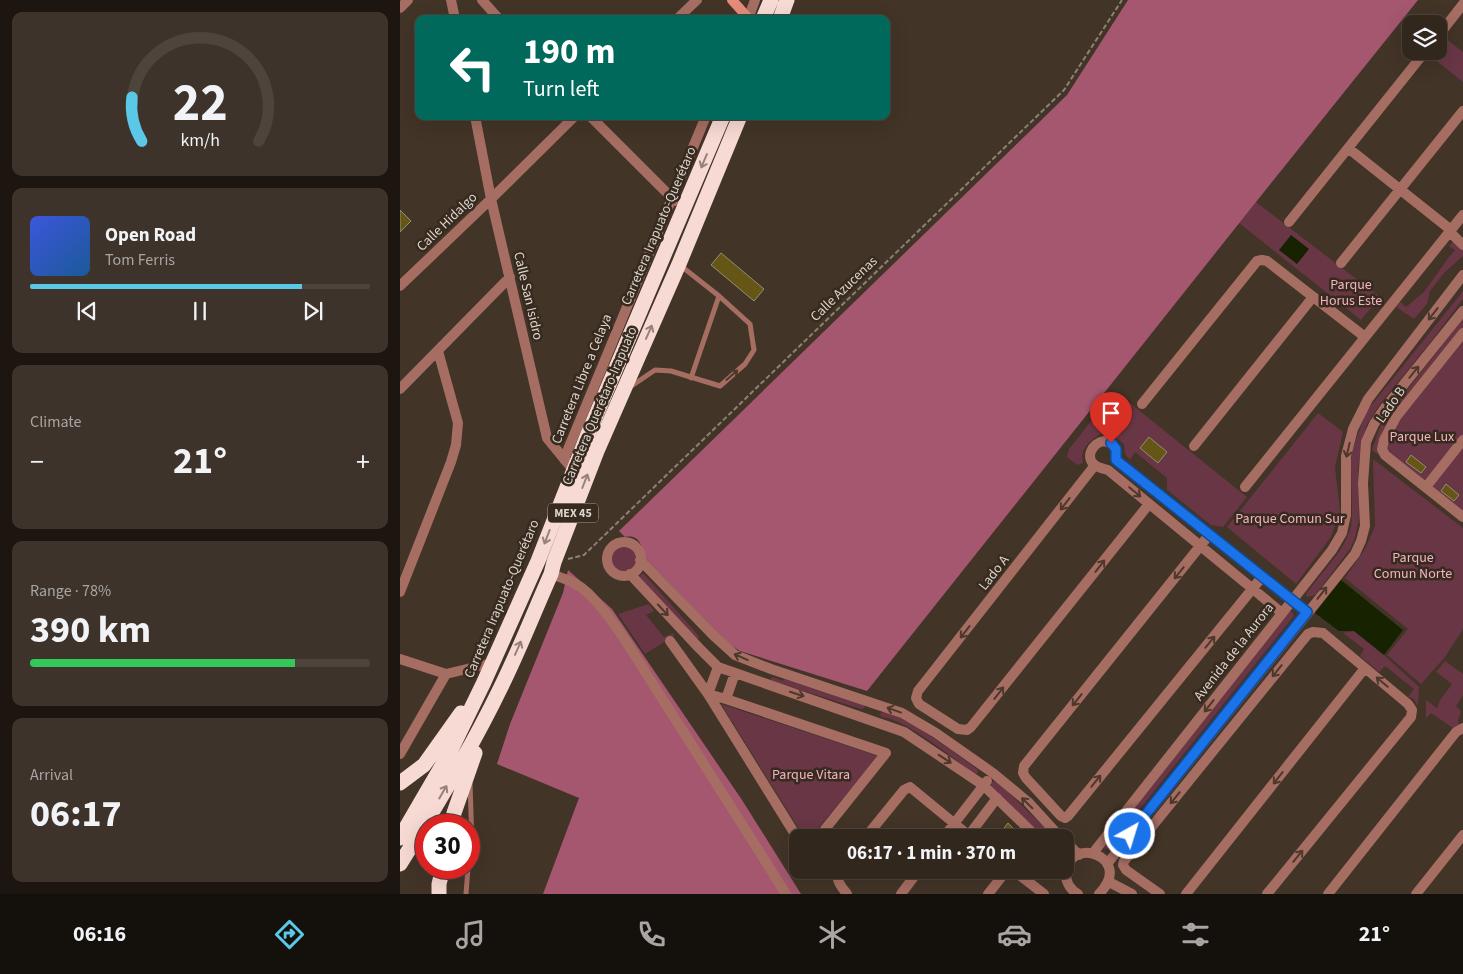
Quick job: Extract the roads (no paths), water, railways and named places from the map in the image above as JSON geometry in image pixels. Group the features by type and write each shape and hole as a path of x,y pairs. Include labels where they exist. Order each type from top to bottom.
{"highway":[{"path":"755,15 771,0"},
{"path":"781,15 787,0"},
{"name":"Carretera Irapuato-Querétaro","path":"400,838 450,752 484,682 538,561 588,434 721,120"},
{"name":"Carretera Querétaro-Irapuato","path":"400,864 457,769 500,688 552,568 597,451 679,264 738,120"},
{"path":"400,783 424,765 484,682"},
{"path":"454,814 468,769 500,688"},
{"path":"439,894 440,879"}],"street":[{"path":"400,8 408,0"},
{"path":"451,0 454,15"},
{"path":"482,0 496,15"},
{"path":"682,15 697,0"},
{"path":"732,0 749,15"},
{"path":"752,15 755,0"},
{"path":"1447,25 1463,4"},
{"path":"1289,222 1418,60"},
{"path":"1341,263 1463,111"},
{"name":"Calle San Isidro","path":"476,120 491,199 547,438 574,471"},
{"name":"Calle Hidalgo","path":"400,286 570,120"},
{"path":"594,120 683,208"},
{"name":"Carretera Libre a Celaya","path":"564,459 704,120"},
{"path":"1348,148 1450,231 1463,245"},
{"path":"1245,487 1463,216"},
{"path":"1142,404 1257,261 1267,261 1365,337"},
{"name":"Avenida de la Aurora","path":"1093,853 1332,550 1342,534 1346,515 1346,456 1353,429 1368,399 1463,275"},
{"path":"400,389 510,277"},
{"path":"1194,446 1313,297"},
{"path":"1107,864 1355,554 1365,526 1363,483 1366,442 1374,424 1463,311"},
{"name":"Lado B","path":"1463,333 1396,417 1382,446 1385,455 1463,517"},
{"path":"400,592 456,445 458,423 438,351"},
{"path":"551,443 588,434"},
{"path":"1426,487 1463,440"},
{"path":"1282,613 1108,470 1095,465 1090,456 1090,451 1094,444 1104,441 1113,444 1117,452 1116,460 1307,612"},
{"name":"Lado A","path":"1095,465 918,691 916,698 919,704 958,729 967,730 971,727 1149,504"},
{"path":"1209,535 1024,766 1023,773 1026,778 1061,816 1065,818 1068,816 1262,577"},
{"path":"621,542 631,544 638,550 640,560 638,566 630,574 620,575 611,570 607,561 609,551 621,542"},
{"path":"640,560 728,650 740,657 878,704 910,717 993,773 1028,802 1053,829"},
{"path":"552,568 582,588 614,625 786,894"},
{"path":"630,574 718,667 904,732 983,785 1029,829"},
{"path":"1160,894 1126,870 1123,865 1124,861 1308,634 1313,632 1323,633 1408,704 1412,710 1411,717 1267,894"},
{"path":"699,648 712,635"},
{"path":"670,642 708,694 792,829"},
{"path":"400,659 446,674 492,663"},
{"path":"708,694 718,667"},
{"path":"1186,894 1365,668"},
{"path":"726,699 735,673"},
{"path":"400,754 446,674"},
{"path":"708,694 886,753 825,829"},
{"path":"873,720 878,704"},
{"path":"1328,894 1456,732 1463,728"},
{"path":"951,829 993,773"},
{"path":"873,829 907,787 912,788 962,829"},
{"path":"976,829 997,798"},
{"path":"1416,894 1463,835"},
{"path":"1074,849 1079,854"},
{"path":"1074,858 1079,854 1093,853 1100,856 1107,864 1108,882 1099,894"},
{"path":"838,879 847,894"},
{"path":"901,894 912,879"},
{"path":"988,894 1000,879"},
{"path":"1025,879 1044,894"},
{"path":"1066,879 1069,886 1078,894"},
{"path":"1108,882 1132,894"}],"lane":[{"path":"622,394 633,384 655,370 671,371 720,386 746,364 754,350 750,324 679,264"},
{"path":"691,378 719,296"},
{"path":"468,769 471,814"},
{"path":"466,894 467,879"}],"park label":[{"name":"Parque Horus Este","path":"1351,294"},
{"name":"Parque Lux","path":"1422,437"},
{"name":"Parque Comun Sur","path":"1290,519"},
{"name":"Parque Comun Norte","path":"1413,566"},
{"name":"Parque Vitara","path":"811,775"}]}
